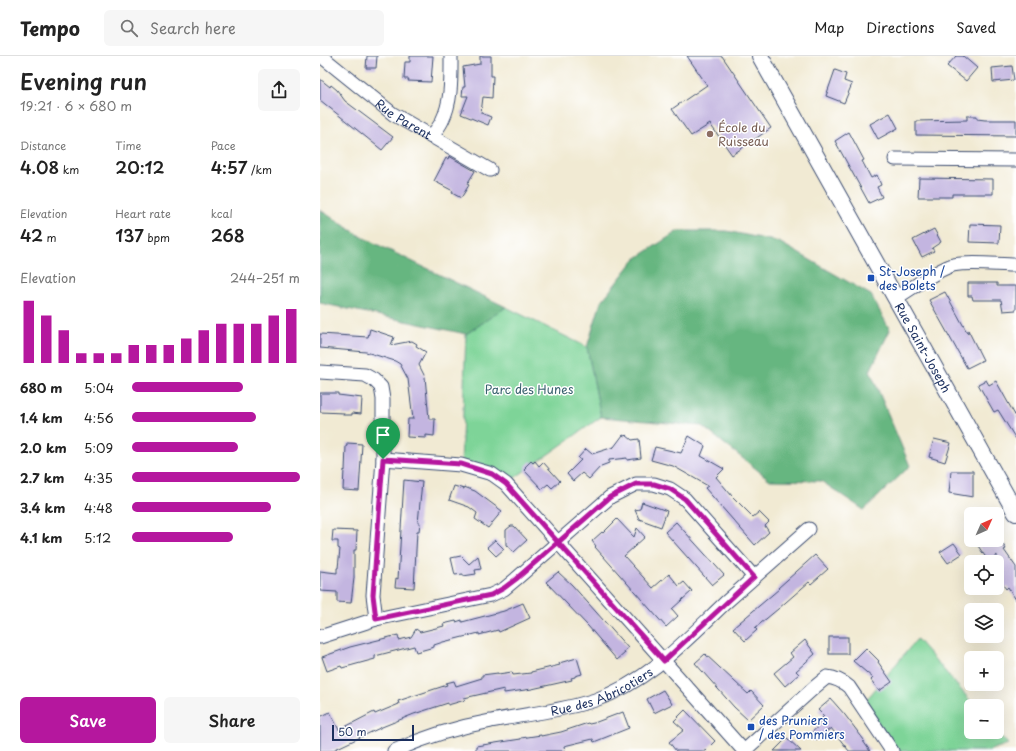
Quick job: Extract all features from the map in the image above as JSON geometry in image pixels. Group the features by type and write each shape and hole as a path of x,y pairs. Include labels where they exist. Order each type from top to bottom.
{"street":[{"path":"431,137 442,121 447,106 451,83 451,56"},
{"name":"Rue Saint-Joseph","path":"760,56 1016,513"},
{"name":"Rue Parent","path":"324,57 393,114 490,170"},
{"path":"895,159 1016,160"},
{"path":"896,298 935,274 953,265 1016,265"},
{"path":"320,372 365,376 374,380 381,387 383,399 383,459 373,595 376,619"},
{"path":"383,459 461,464 492,474 506,484 744,751 827,677 842,681 849,687 892,751"},
{"path":"320,637 376,619 491,595 516,579 610,497 636,484 654,484 670,489 685,499 754,577"},
{"name":"Rue des Abricotiers","path":"394,751 417,740 458,727 564,709 596,700 625,687 647,674 664,661 754,577 809,529"}],"green space":[{"path":"320,210 362,237 506,307 466,334 320,303"},
{"path":"678,231 727,231 779,242 871,295 890,330 870,371 910,466 864,510 821,481 770,480 702,426 601,417 587,347 601,302 635,259"},
{"name":"Parc des Hunes","path":"506,307 587,347 601,417 506,484 461,465 466,334"},
{"path":"917,639 969,699 964,699 964,739 1003,739 1008,744 987,751 892,751 862,705"}],"building":[{"path":"367,56 377,56 376,68 366,68"},
{"path":"410,56 433,56 431,82 408,81 409,79 404,79 405,62 410,62"},
{"path":"480,56 491,56 491,76 493,76 492,98 483,97 481,113 491,117 488,125 461,114 468,96 462,96 463,87 465,87 463,67 480,64"},
{"name":"École du Ruisseau","path":"687,56 722,56 771,128 732,155 710,124 691,136 672,109 707,85"},
{"path":"956,56 963,56 977,68 966,81 947,66"},
{"path":"1012,66 1014,80 993,82 992,68"},
{"path":"835,70 846,74 844,81 852,84 844,103 826,96"},
{"path":"320,79 330,87 331,85 337,90 345,101 393,137 382,150 320,100"},
{"path":"890,113 898,128 878,139 870,124"},
{"path":"967,116 977,116 977,119 985,120 1016,120 1016,136 916,135 916,121 967,120"},
{"path":"849,132 864,160 862,161 871,178 877,175 881,185 877,187 882,197 869,203 835,141"},
{"path":"449,156 475,171 461,198 452,193 453,191 434,181 446,158 448,159"},
{"path":"919,178 993,179 993,194 952,194 952,197 918,197"},
{"path":"970,224 1000,225 999,243 969,242"},
{"path":"934,229 941,242 932,248 934,251 922,257 913,240"},
{"path":"968,283 997,283 997,286 1016,286 1016,310 1003,311 1001,300 973,300 972,296 968,296"},
{"path":"945,292 968,334 968,330 983,360 967,368 929,300"},
{"path":"370,329 394,337 391,345 412,341 417,344 416,346 426,352 419,365 425,377 429,419 435,419 434,436 426,435 426,438 407,437 408,419 413,419 408,379 400,364 366,352 320,348 320,334 368,337"},
{"path":"986,380 989,385 996,381 1016,417 1016,439 998,410 994,412 978,384"},
{"path":"320,393 338,393 338,395 362,398 361,414 352,413 352,415 343,415 344,413 320,412"},
{"path":"623,435 626,435 632,440 639,439 641,458 609,460 609,463 601,466 589,479 582,473 573,481 567,474 581,460 578,458 586,449 592,454 614,447"},
{"path":"689,436 705,446 701,456 724,469 716,477 732,496 753,517 759,512 769,522 765,526 769,532 755,545 705,488 708,486 673,466 651,460 655,447 681,453"},
{"path":"934,439 951,443 945,462 929,457"},
{"path":"347,443 362,444 359,491 343,490"},
{"path":"531,461 533,463 535,461 539,466 543,462 560,481 552,488 548,484 542,489 524,470"},
{"path":"951,471 973,471 973,497 949,493"},
{"path":"404,480 422,482 418,523 420,523 419,531 417,531 414,588 395,587 396,578 398,579"},
{"path":"454,486 464,489 464,487 475,491 502,511 488,528 475,519 477,513 469,507 449,500"},
{"path":"642,502 667,511 661,527 639,519 635,510 640,509"},
{"path":"617,519 634,537 637,528 645,537 624,556 653,588 669,574 679,586 684,582 692,591 672,609 678,616 666,627 595,547 596,546 592,541 602,532 603,533"},
{"path":"676,522 724,575 712,585 665,532"},
{"path":"511,526 514,526 527,540 514,552 506,545 506,530"},
{"path":"333,530 357,531 356,550 354,550 354,578 351,603 337,602 337,592 320,591 320,571 337,573 340,549 338,548 338,541 332,541"},
{"path":"495,540 504,549 496,556 487,547"},
{"path":"954,543 962,554 948,563 940,552"},
{"path":"1004,546 1006,549 1004,550 1016,567 1016,600 1008,587 1006,589 1004,586 1004,555 984,555 979,547"},
{"path":"815,555 828,569 811,584 809,582 755,628 757,630 745,641 733,628 779,589 778,588"},
{"path":"461,556 469,564 478,556 481,569 475,570 476,574 463,576 463,574 455,575 451,558"},
{"path":"558,572 572,585 628,648 617,660 588,626 546,582"},
{"path":"523,603 530,618 499,632 498,630 479,635 479,633 443,642 434,645 434,647 416,652 414,646 375,656 375,659 342,668 341,666 327,671 322,657 350,647 398,635 399,640 411,637 416,629 420,632 444,626 443,624 462,620 462,622 504,611"},
{"path":"829,637 848,637 848,654 829,654"},
{"path":"805,640 815,654 796,671 799,674 785,686 774,673 793,657 790,653"},
{"path":"866,648 879,661 878,662 892,682 879,691 871,680 873,678 853,661"},
{"path":"705,654 748,694 751,691 764,705 748,720 734,707 695,663"},
{"path":"577,658 582,674 571,678 572,680 532,689 504,693 504,689 464,698 465,700 448,705 448,703 414,714 331,751 320,751 320,717 330,712 339,730 374,712 375,714 399,704 398,701 447,685 446,683 454,681 456,686 482,678 482,675 512,672 513,675 531,673 560,665 559,663"},
{"path":"663,690 672,704 654,713 647,699"},
{"path":"831,699 864,740 863,741 870,751 849,751 831,728 816,740 811,733 822,723 820,720 824,716 818,710"},
{"path":"685,710 715,741 705,751 676,751 669,742 684,730 674,721"},
{"path":"623,712 629,728 594,742 593,739 564,746 565,751 476,751 476,746 561,732 588,723 594,723"},
{"path":"787,738 801,751 774,751"}],"place":[{"name":"École du Ruisseau","path":"710,134"},
{"name":"St-Joseph / des Bolets","path":"871,278"},
{"name":"des Pruniers / des Pommiers","path":"751,727"}],"route":[{"path":"383,459 373,595 376,619 491,595 516,579 558,543 610,497 636,484 654,484 670,489 685,499 754,577 664,661 558,543 506,484 492,474 461,464 383,459"}]}
